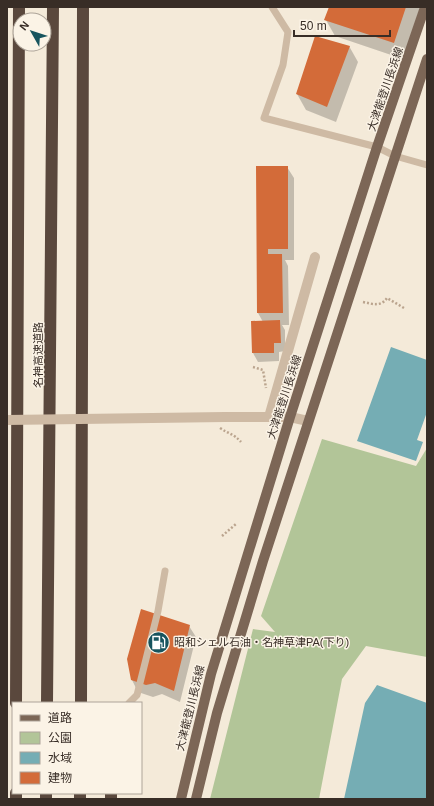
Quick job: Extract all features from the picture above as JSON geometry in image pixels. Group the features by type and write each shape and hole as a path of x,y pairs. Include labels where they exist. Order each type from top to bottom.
{"highway":[{"path":"16,702 19,7"},
{"path":"47,7 52,88"},
{"name":"名神高速道路","path":"47,702 53,7"},
{"path":"80,702 83,7"},
{"path":"83,85 89,7"}],"main road":[{"name":"大津能登川長浜線","path":"181,799 211,674 290,417 377,147 425,7"},
{"path":"196,799 217,713 308,421 427,58"}],"street":[{"path":"269,417 315,257"},
{"path":"7,420 290,417 308,421"}],"lane":[{"path":"272,7 288,32 283,65 264,118 377,147 395,156 427,164"},
{"path":"130,702 137,695 158,611 165,571"}],"path":[{"path":"363,302 377,305 384,303 388,298 404,308"},
{"path":"253,367 263,370 266,391"},
{"path":"217,426 228,433 234,434 241,442"},
{"path":"222,536 236,524"}],"green space":[{"path":"322,439 416,466 427,448 427,657 366,646 342,679 319,799 210,799 253,629 275,632 261,616"}],"water":[{"path":"391,347 427,360 427,412 417,440 423,442 416,461 357,441"},
{"path":"377,685 427,703 427,799 344,799 365,703"}],"building":[{"path":"329,7 406,7 394,43 324,20"},
{"path":"315,36 350,46 327,107 296,94"},
{"path":"256,166 288,166 288,249 268,249 268,254 282,254 283,313 257,313"},
{"path":"280,320 281,343 274,343 274,353 252,353 251,321"},
{"name":"昭和シェル石油・名神草津PA(下り)","path":"141,609 190,625 174,691 155,683 146,685 131,680 127,659"}],"place":[{"name":"昭和シェル石油・名神草津PA(下り)","path":"159,642"}]}
